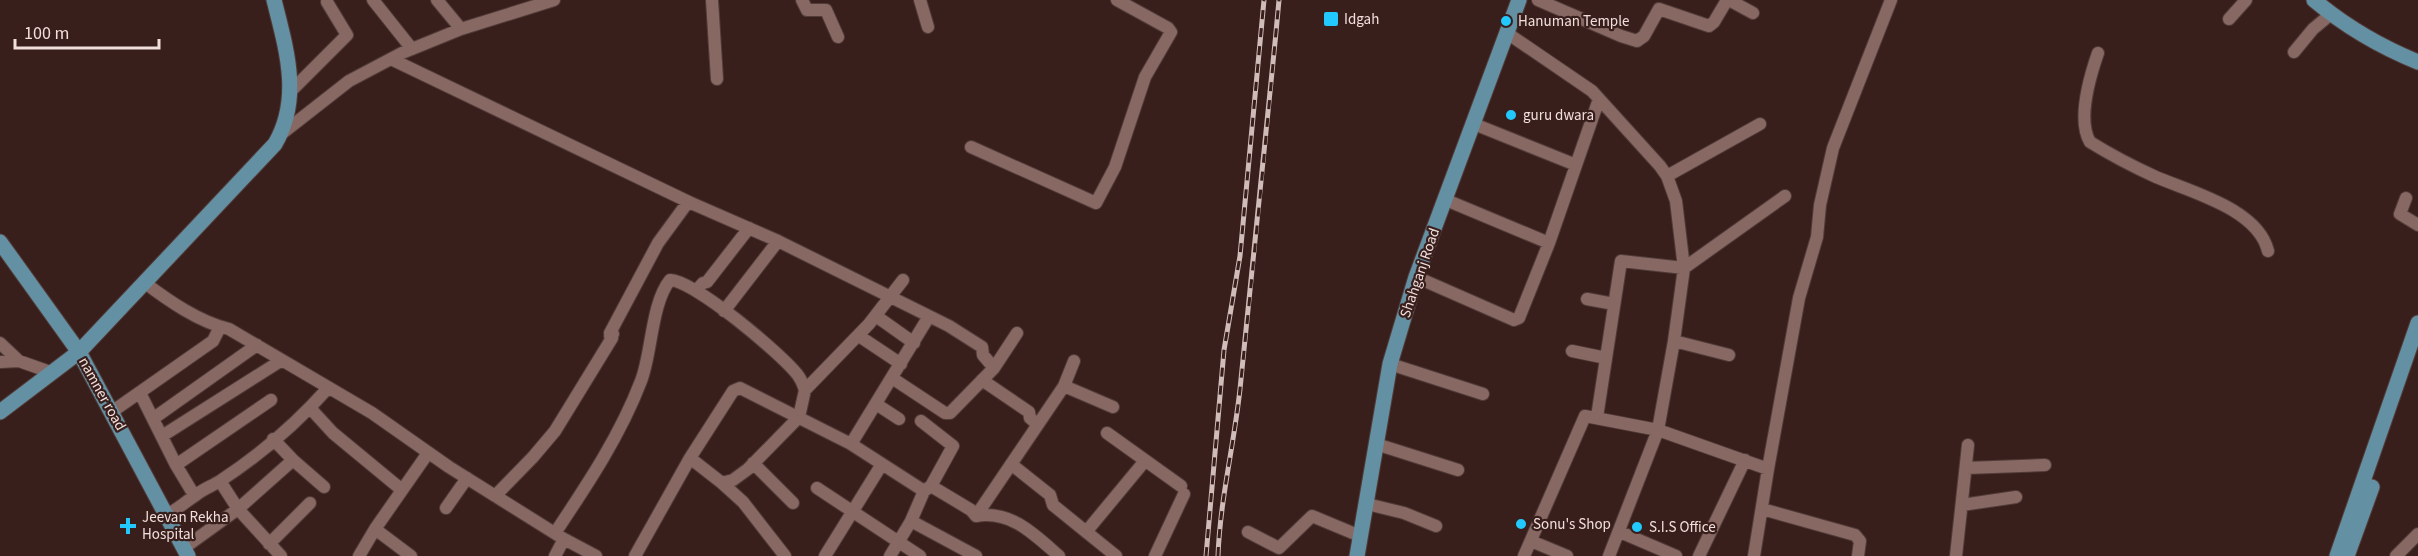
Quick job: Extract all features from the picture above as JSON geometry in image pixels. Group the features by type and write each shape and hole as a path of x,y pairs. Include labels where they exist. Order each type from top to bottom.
{"main road":[{"path":"0,412 79,352 275,144 288,111 291,91 287,53 274,0"},
{"name":"Shahganj Road","path":"1357,556 1390,364 1416,277 1519,0"},
{"path":"2314,0 2331,14 2396,53 2418,62"},
{"name":"namner road","path":"0,242 79,352 113,411 186,552"},
{"path":"2347,556 2353,526 2387,426 2418,323"},
{"path":"2387,426 2418,350"},
{"path":"2337,556 2353,526"}],"street":[{"path":"374,0 412,49"},
{"path":"437,0 461,29"},
{"path":"280,135 349,81 391,59 461,29 552,0"},
{"path":"712,0 717,80"},
{"path":"802,0 807,10 826,10 838,37"},
{"path":"920,0 928,27"},
{"path":"970,147 1096,204 1115,167 1145,76 1171,32 1168,28 1117,0"},
{"path":"1538,0 1637,41 1644,36 1659,9 1709,26 1728,0 1753,13"},
{"path":"1756,556 1767,469 1798,298 1817,237 1820,205 1833,148 1892,0"},
{"path":"2229,19 2246,0"},
{"path":"291,91 347,35 327,2"},
{"path":"2294,52 2313,28 2331,14"},
{"path":"1507,33 1587,88 1599,99 1651,155 1667,176 1679,214 1684,268 1658,430 1609,556"},
{"path":"2098,53 2091,71 2086,106 2085,127 2090,142 2128,163 2208,197 2241,216 2262,234 2268,251"},
{"path":"391,59 688,202 778,241 960,332 981,346 983,355 994,368"},
{"path":"1416,277 1517,320 1522,316 1599,99"},
{"path":"1474,124 1576,165"},
{"path":"1667,176 1760,124"},
{"path":"1597,417 1619,263 1622,260 1684,268 1785,196"},
{"path":"2406,198 2400,214 2418,225"},
{"path":"1446,200 1549,243"},
{"path":"495,496 534,457 561,422 612,338 610,336 613,334 610,333 613,326 658,243 688,202"},
{"path":"696,291 707,282 749,228"},
{"path":"724,311 778,241"},
{"path":"555,556 560,536 634,398 644,374 650,337 668,281 673,280 696,291 724,311 782,358 797,374 805,390"},
{"path":"722,483 733,480 753,464 799,417 805,390 876,316 903,280"},
{"path":"145,283 178,306 220,327 229,329 372,413 428,453 495,496 596,556"},
{"path":"1587,299 1614,304"},
{"path":"876,316 914,343"},
{"path":"851,444 928,318"},
{"path":"113,411 213,341 220,327"},
{"path":"892,378 948,414 994,368 1017,333"},
{"path":"858,336 901,364"},
{"path":"1674,341 1729,354"},
{"path":"0,344 19,361"},
{"path":"154,418 257,345"},
{"path":"1572,351 1606,358"},
{"path":"162,436 282,360"},
{"path":"0,362 19,361 52,372"},
{"path":"976,516 1064,386 1074,361"},
{"path":"1390,364 1483,394"},
{"path":"982,380 1028,411 1030,418 1038,424"},
{"path":"1064,386 1113,407"},
{"path":"166,515 181,508 194,495 220,481 310,408 328,388"},
{"path":"635,556 690,458 737,388 851,444 882,464 971,510 976,516"},
{"path":"140,393 176,465 194,495"},
{"path":"176,465 271,400"},
{"path":"876,404 899,419"},
{"path":"310,408 333,433 402,490"},
{"path":"1524,556 1583,418 1587,416 1658,430 1767,469"},
{"path":"890,556 953,446 921,421"},
{"path":"1107,433 1183,490 1155,556"},
{"path":"273,439 292,460 324,487"},
{"path":"1376,444 1458,470"},
{"path":"1956,556 1968,445"},
{"path":"359,556 428,453"},
{"path":"690,458 743,502 785,556"},
{"path":"186,552 238,510 292,460"},
{"path":"1699,556 1745,460"},
{"path":"1086,532 1144,462"},
{"path":"753,464 793,503"},
{"path":"825,556 882,464"},
{"path":"1011,464 1050,495 1053,505 1116,556"},
{"path":"1966,468 2045,465"},
{"path":"446,508 467,478"},
{"path":"220,481 238,510 281,556"},
{"path":"818,488 920,556"},
{"path":"1962,505 2016,497"},
{"path":"269,544 310,503"},
{"path":"1366,504 1404,513 1436,526"},
{"path":"1762,509 1855,536 1860,541 1858,556"},
{"path":"976,516 996,514 1004,516 1054,554"},
{"path":"1248,532 1279,548 1312,516 1360,536"},
{"path":"911,521 976,556"},
{"path":"375,529 411,556"},
{"path":"1620,532 1676,556"},
{"path":"2396,556 2418,534"},
{"path":"1531,541 1567,556"}],"railway":[{"path":"1206,556 1224,350 1240,256 1264,0"},
{"path":"1218,556 1221,514 1240,389 1279,0"}],"place":[{"name":"Idgah","path":"1331,19"},
{"name":"Hanuman Temple","path":"1506,21"},
{"name":"guru dwara","path":"1511,115"},
{"name":"Sonu's Shop","path":"1521,524"},
{"name":"Jeevan Rekha Hospital","path":"128,526"},
{"name":"S.I.S Office","path":"1637,527"}]}
